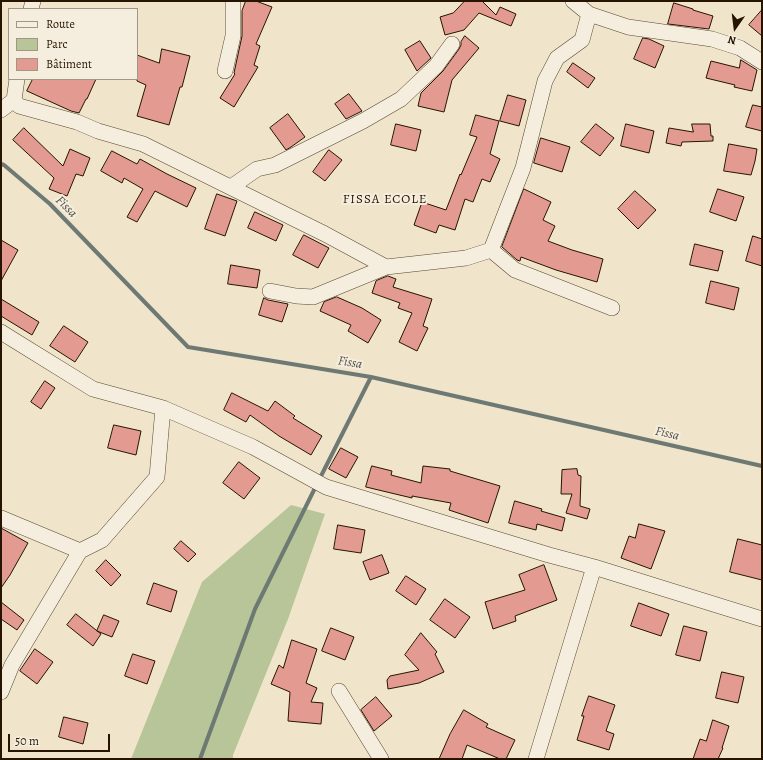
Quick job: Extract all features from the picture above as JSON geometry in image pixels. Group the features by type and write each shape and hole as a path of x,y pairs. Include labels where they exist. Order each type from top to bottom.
{"street":[{"path":"225,71 233,36 233,1"},
{"path":"572,1 589,14 628,27 712,39 740,48 762,62"},
{"path":"491,250 523,168 545,81 557,58 582,40 589,14"},
{"path":"231,187 257,169 275,165 363,121 401,99 436,66 452,44"},
{"path":"1,110 14,100 17,80"},
{"path":"14,100 19,106 77,122 98,131 143,144 325,234 386,267"},
{"path":"270,291 296,296 313,297 386,267 466,258 491,250"},
{"path":"491,250 515,270 612,308"},
{"path":"1,332 93,389 164,408 253,447 326,487 762,618"},
{"path":"1,692 12,665 80,551 102,540 157,477 164,408"},
{"path":"1,518 80,551"},
{"path":"536,759 594,567"},
{"path":"339,691 381,759"}],"green space":[{"path":"291,505 325,514 288,619 233,755 233,759 131,759 202,582"}],"building":[{"path":"246,1 256,1 272,7 256,44 260,46 254,65 258,67 234,107 220,98 235,74 242,36 242,11"},
{"path":"465,1 482,1 496,15 500,7 516,14 511,26 479,13 464,30 445,35 440,17 453,13"},
{"path":"674,3 713,16 709,29 668,24"},
{"path":"762,10 762,36 749,25"},
{"path":"465,36 479,48 452,80 444,112 418,106 421,93 443,71 459,49"},
{"path":"643,38 649,39 664,46 655,68 634,59"},
{"path":"420,41 431,58 417,71 405,50"},
{"path":"162,49 190,56 182,87 180,87 169,125 137,116 146,85 137,81 138,55 159,63"},
{"path":"741,60 757,70 752,91 706,78 711,61 739,68"},
{"path":"573,63 595,78 588,88 567,72"},
{"path":"32,80 96,80 79,113 71,111 27,91"},
{"path":"349,94 362,111 346,119 335,104"},
{"path":"508,95 526,100 519,126 500,121"},
{"path":"753,105 762,107 762,131 746,127"},
{"path":"288,114 305,137 286,150 270,128"},
{"path":"476,115 499,121 490,154 500,159 490,182 482,179 473,202 465,199 455,230 439,225 436,233 414,225 422,202 446,210 477,137 470,135"},
{"path":"396,124 421,130 416,151 391,145"},
{"path":"596,124 614,138 600,156 581,142"},
{"path":"626,124 654,131 649,153 621,146"},
{"path":"692,124 710,124 713,141 682,142 681,146 666,143 669,128 693,132"},
{"path":"24,128 63,166 70,149 90,158 83,176 76,174 67,196 49,189 54,178 13,140"},
{"path":"541,138 570,147 562,172 534,163"},
{"path":"729,144 757,149 751,175 724,171"},
{"path":"329,150 342,160 325,181 313,172"},
{"path":"112,151 137,164 140,159 196,188 187,207 155,191 137,222 127,217 143,189 124,178 122,183 101,171"},
{"path":"524,189 551,202 543,220 555,226 548,241 603,259 597,282 556,270 521,257 520,261 517,260 502,247"},
{"path":"718,189 744,197 736,221 710,212"},
{"path":"635,191 656,210 638,229 618,209"},
{"path":"217,194 237,201 225,236 205,229"},
{"path":"255,212 283,225 276,241 248,228"},
{"path":"304,235 329,248 318,268 293,255"},
{"path":"753,236 762,239 762,266 746,261"},
{"path":"1,240 18,250 1,281"},
{"path":"695,244 723,251 718,271 690,265"},
{"path":"231,265 260,270 257,288 228,284"},
{"path":"388,276 396,279 393,287 432,299 423,326 428,328 417,351 399,342 412,313 398,308 400,303 372,293 376,281"},
{"path":"711,281 739,288 734,310 706,303"},
{"path":"337,297 362,308 381,320 368,343 348,331 351,325 320,311 324,302"},
{"path":"264,298 288,304 282,322 259,315"},
{"path":"1,299 39,322 32,335 1,316"},
{"path":"64,326 88,342 75,362 50,346"},
{"path":"45,381 55,388 41,409 31,402"},
{"path":"232,393 268,411 275,401 295,416 293,418 322,436 311,455 279,436 250,415 246,422 224,410"},
{"path":"114,425 141,431 136,455 108,448"},
{"path":"341,448 358,457 346,478 329,469"},
{"path":"239,462 260,478 244,499 223,483"},
{"path":"372,466 392,471 391,475 421,483 423,466 450,469 450,471 500,486 488,523 449,510 451,503 412,496 412,498 366,487"},
{"path":"577,469 578,475 581,476 580,506 590,509 587,519 566,513 572,494 561,494 562,470"},
{"path":"515,501 565,518 562,531 537,524 536,530 509,523"},
{"path":"639,524 665,531 651,569 621,558 629,536 635,538"},
{"path":"338,525 365,530 361,553 334,549"},
{"path":"1,528 28,543 1,588"},
{"path":"738,539 762,545 762,580 730,572"},
{"path":"181,541 196,554 188,562 174,549"},
{"path":"382,555 389,573 370,580 363,562"},
{"path":"106,560 121,575 111,586 96,571"},
{"path":"544,565 557,600 515,616 516,621 493,629 485,602 525,590 519,575"},
{"path":"406,576 426,589 416,605 396,591"},
{"path":"154,583 177,591 171,612 147,604"},
{"path":"445,599 470,617 455,638 430,620"},
{"path":"1,602 24,620 17,630 1,619"},
{"path":"639,603 669,614 661,636 631,626"},
{"path":"76,614 101,634 93,646 67,625"},
{"path":"104,615 119,621 112,637 97,631"},
{"path":"684,626 707,632 700,661 676,655"},
{"path":"331,628 354,637 345,660 322,651"},
{"path":"421,633 437,652 435,654 444,672 419,683 388,689 387,680 390,676 419,670 405,655"},
{"path":"292,640 317,649 306,683 317,688 311,702 323,703 321,724 288,721 290,692 271,684 279,665 283,668"},
{"path":"35,649 53,662 37,684 20,671"},
{"path":"133,654 155,661 147,684 125,676"},
{"path":"722,672 744,677 738,703 716,698"},
{"path":"589,696 615,705 606,731 614,734 609,750 577,740 584,716 582,716"},
{"path":"376,697 392,716 374,731 361,710"},
{"path":"464,710 488,724 486,727 515,740 506,759 500,759 467,745 462,759 439,759 450,734"},
{"path":"64,717 88,723 83,744 59,737"},
{"path":"713,720 729,726 723,748 718,759 693,759 700,739 706,741"}],"waterway":[{"name":"Fissa","path":"1,164 50,204 188,347 371,377 762,466"},
{"path":"319,480 371,377"},
{"path":"200,759 255,609 316,486"}],"district":[{"name":"FISSA ECOLE","path":"385,200"}]}
